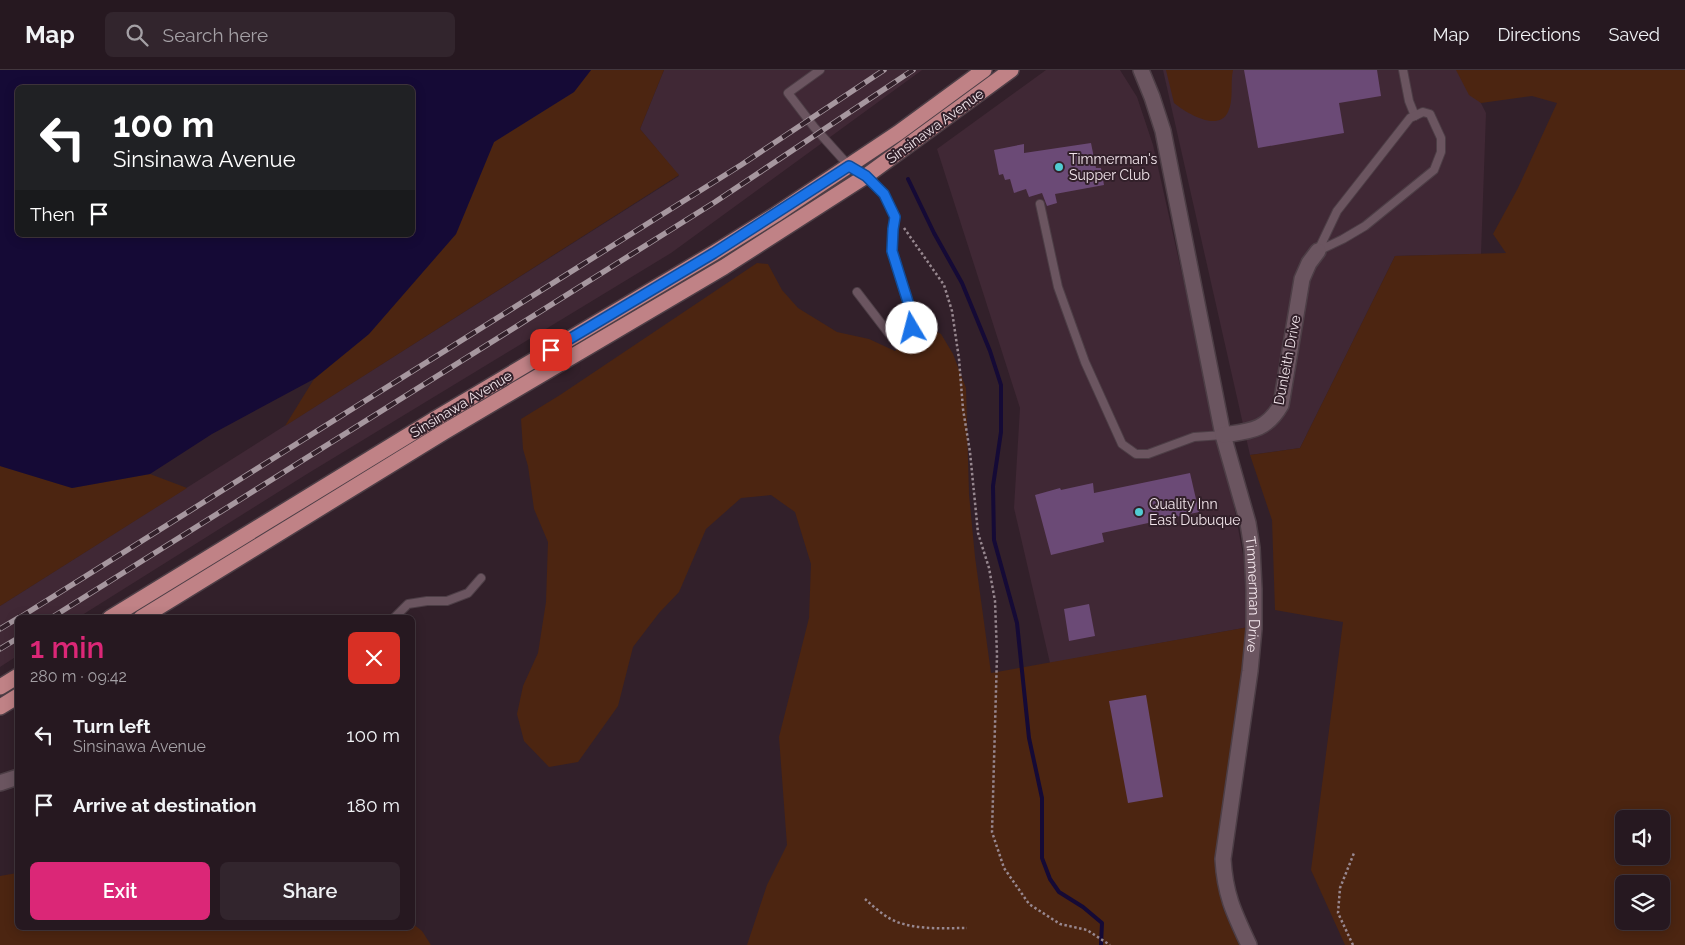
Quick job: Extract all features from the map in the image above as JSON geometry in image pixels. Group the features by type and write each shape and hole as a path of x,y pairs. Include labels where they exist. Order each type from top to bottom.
{"highway":[{"name":"Sinsinawa Avenue","path":"115,615 435,418 714,253 849,166 984,70"},
{"name":"Sinsinawa Avenue","path":"146,615 435,437 724,267 866,176 1011,70"},
{"path":"0,687 15,678"},
{"path":"0,707 15,698"}],"street":[{"name":"Timmerman Drive","path":"1141,70 1163,130 1223,435 1248,523 1254,589 1254,629 1250,671 1223,859 1224,880 1228,899 1248,945"},
{"name":"Dunleith Drive","path":"1223,435 1257,429 1267,423 1281,405 1302,279 1318,251"},
{"path":"0,783 15,778"}],"lane":[{"path":"820,70 788,93 814,128 849,166 866,176 884,194 895,217 892,251 913,318 912,328 904,336 890,334 858,292"},
{"path":"1403,70 1408,101 1414,116"},
{"path":"1423,112 1430,114 1441,138 1441,152 1434,170 1365,226 1344,240 1318,251 1337,211 1410,118 1423,112"},
{"path":"1040,204 1058,287 1085,362 1122,444 1136,454 1148,454 1194,438 1223,435"},
{"path":"397,615 408,604 427,601 447,601 468,593 481,578"}],"path":[{"path":"895,217 944,285 952,311 958,349 963,409 970,452 978,532 989,568 995,601 997,682 992,832 1004,868 1030,904 1060,924 1087,930 1110,945"},
{"path":"1353,945 1338,913 1340,888 1354,853"},
{"path":"865,899 899,923 925,928 967,928"}],"shaded area":[{"path":"0,70 591,70 574,92 494,142 456,234 369,334 314,379 212,434 150,474 72,488 0,466"},
{"path":"591,70 664,70 640,129 679,175 285,426 314,379 369,334 456,234 494,142 574,92"},
{"path":"664,70 922,70 671,253 307,474 82,615 15,615 15,657 0,667 0,606 679,176 640,129"},
{"path":"1046,70 1120,70 1137,97 1153,145 1233,501 1244,560 1249,627 1050,663 1014,508 1020,408 937,149"},
{"path":"1163,70 1464,70 1486,113 1481,254 1395,256 1300,448 1250,455"},
{"path":"1166,70 1233,70 1231,102 1228,112 1217,121 1209,121 1201,119 1179,107 1174,103"},
{"path":"1456,70 1685,70 1685,945 1345,945 1311,870 1343,622 1275,610 1272,520 1250,455 1300,448 1395,256 1506,253 1493,234 1518,188 1557,103 1532,96 1481,103 1469,95"},
{"path":"757,263 768,264 782,290 798,308 837,332 869,339 895,351 919,328 930,328 941,334 953,354 966,388 969,494 975,557 991,673 1249,627 1218,877 1223,908 1239,945 747,945 767,885 787,845 779,737 809,618 811,564 795,512 771,495 741,498 706,529 679,592 659,613 633,647 618,706 578,762 549,767 524,741 517,714 523,686 538,653 546,602 548,542 534,509 528,466 523,449 521,419"},
{"path":"0,466 72,488 150,474 187,488 0,606"},
{"path":"15,873 15,930 415,930 415,926 422,931 431,945 0,945 0,876"}],"building":[{"path":"1244,70 1377,70 1381,96 1339,103 1344,133 1258,148"},
{"path":"1091,143 1096,168 1101,168 1104,185 1055,194 1057,203 1047,206 1042,193 1029,197 1026,189 1014,193 1010,179 1005,180 1003,174 999,175 994,150 1024,144 1024,153"},
{"path":"1190,473 1199,512 1102,533 1104,542 1051,555 1035,495 1060,488 1061,490 1093,483 1094,493"},
{"path":"1089,604 1095,636 1069,641 1064,609"},
{"path":"1146,695 1163,797 1128,803 1109,701"}],"waterway":[{"path":"908,179 934,233 962,283 990,351 1001,385 1001,432 993,486 994,540 1017,623 1029,738 1042,798 1042,858 1050,879 1059,892 1083,907 1102,923 1101,945"}],"railway":[{"path":"24,615 741,165 884,70"},
{"path":"56,615 715,202 913,70"},
{"path":"0,629 15,620"},
{"path":"0,649 15,640"}],"place":[{"name":"Timmerman's Supper Club","path":"1059,167"},
{"name":"Quality Inn East Dubuque","path":"1139,512"}],"route":[{"path":"551,350 714,253 849,166 866,176 884,194 895,217 892,251 913,318 912,328"}]}
